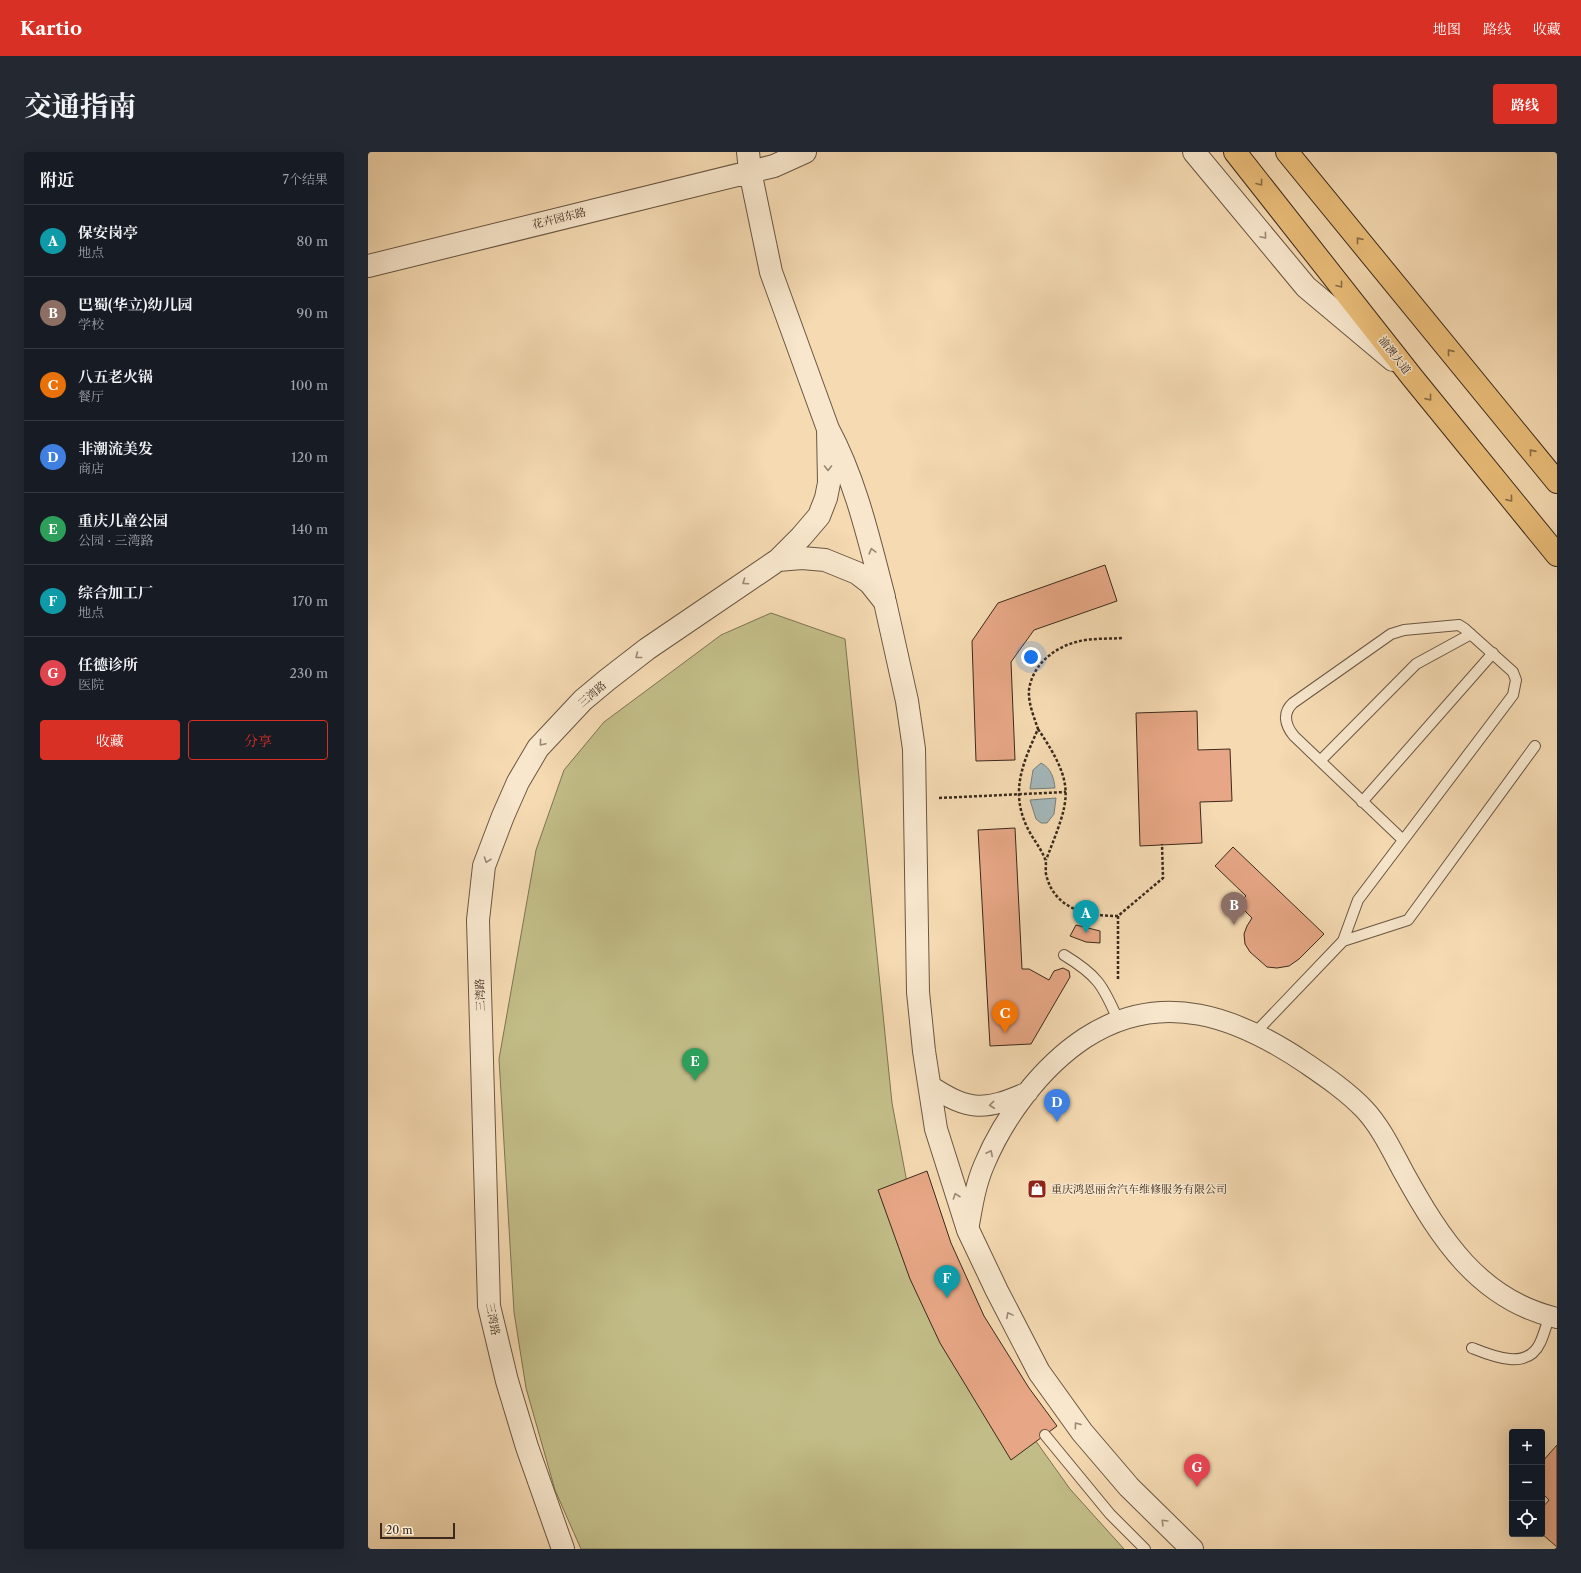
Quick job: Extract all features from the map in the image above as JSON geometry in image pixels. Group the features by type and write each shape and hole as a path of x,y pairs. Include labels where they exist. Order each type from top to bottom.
{"main road":[{"name":"渝澳大道","path":"1235,152 1412,377 1539,535 1557,555"},
{"path":"1287,152 1557,482"}],"street":[{"name":"花卉园东路","path":"368,266 749,161 774,166 805,152"},
{"path":"1194,152 1306,287 1412,377"},
{"path":"749,161 771,272 828,429 841,454 868,536 908,701 914,749 918,992 929,1085 936,1129 968,1230 997,1291 1039,1372 1082,1432 1129,1486 1192,1549"},
{"name":"三湾路","path":"563,1549 507,1381 490,1306 478,920 484,866 518,782 538,748 552,732 583,700 647,649 778,560 819,516 824,504 828,483 828,429"},
{"path":"1539,535 1557,566"},
{"path":"778,560 802,558 825,560 857,572 870,583 885,602"},
{"path":"968,1230 975,1191 984,1165 1008,1120 1028,1092 1050,1067 1080,1041 1118,1020 1145,1013 1168,1012 1202,1014 1234,1023 1282,1047 1322,1074 1363,1108 1379,1129 1431,1221 1462,1261 1499,1293 1525,1309 1553,1317"},
{"path":"929,1085 952,1100 975,1107 1001,1104 1028,1092"}],"lane":[{"path":"1255,1033 1343,941 1358,900 1513,695 1516,680 1513,672 1493,653 1459,625 1452,624 1396,632 1293,703 1287,711 1286,716 1288,726 1294,736 1403,840"},
{"path":"1320,761 1416,664 1471,634"},
{"path":"1362,802 1493,653"},
{"path":"1343,941 1408,920 1535,746"},
{"path":"1064,955 1094,976 1108,996 1118,1020"},
{"path":"1472,1348 1494,1356 1510,1359 1521,1358 1531,1354 1540,1345 1553,1317"},
{"path":"1046,1435 1110,1514 1145,1549"}],"path":[{"path":"1122,638 1076,642 1059,648 1047,657 1034,672 1029,691 1032,710 1038,729 1062,769 1066,792 1064,812 1046,860 1046,874 1051,885 1065,904 1081,912 1097,916 1118,916 1163,878 1162,844"},
{"path":"1038,729 1025,760 1018,794 1021,812 1027,828 1046,860"},
{"path":"915,799 1066,792"},
{"path":"1118,916 1118,939"}],"shaded area":[{"path":"771,613 845,639 892,1103 908,1188 1018,1416 1070,1489 1124,1549 581,1549 555,1490 526,1388 514,1312 499,1059 536,850 564,770 604,722 721,635"},
{"path":"1041,763 1051,774 1055,788 1030,789 1033,770"},
{"path":"1056,798 1054,814 1047,823 1041,823 1036,819 1030,800"}],"building":[{"path":"1105,565 1117,601 1034,630 1011,662 1015,760 976,761 972,641 998,603"},
{"path":"1197,711 1198,750 1230,749 1232,801 1200,802 1202,843 1140,846 1136,713"},
{"path":"1015,828 1022,969 1029,969 1049,980 1054,971 1063,968 1069,971 1070,977 1031,1044 990,1046 978,830"},
{"path":"1233,847 1324,934 1299,959 1289,966 1277,968 1267,967 1250,952 1245,944 1244,934 1252,918 1238,904 1246,896 1215,866"},
{"path":"1076,925 1100,931 1100,943 1086,942 1070,936"},
{"path":"927,1171 951,1243 984,1316 1029,1388 1057,1426 1011,1460 940,1343 910,1279 878,1190"},
{"path":"1557,1445 1557,1547 1545,1537 1545,1505 1549,1500 1545,1496 1545,1459"}],"place":[{"name":"巴蜀(华立)幼儿园","path":"1234,925"},
{"name":"保安岗亭","path":"1086,933"},
{"name":"八五老火锅","path":"1005,1033"},
{"name":"重庆儿童公园","path":"695,1081"},
{"name":"非潮流美发","path":"1057,1122"},
{"name":"重庆鸿恩丽舍汽车维修服务有限公司","path":"1037,1189"},
{"name":"综合加工厂","path":"947,1298"},
{"name":"任德诊所","path":"1197,1487"}]}
